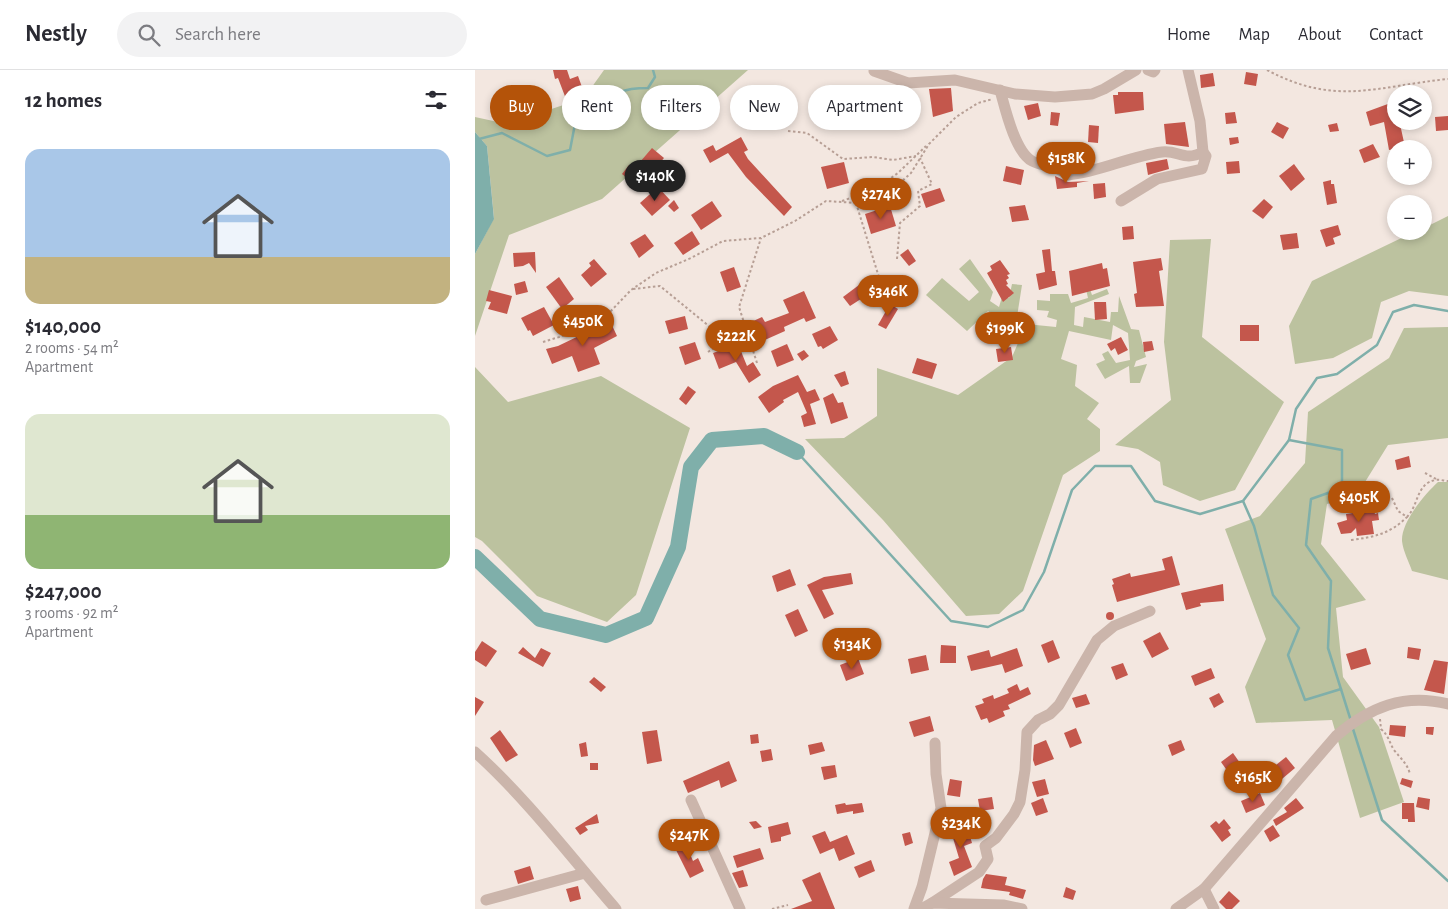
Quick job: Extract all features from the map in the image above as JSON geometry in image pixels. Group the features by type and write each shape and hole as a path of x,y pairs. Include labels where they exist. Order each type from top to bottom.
{"street":[{"path":"874,71 908,83 955,80 1001,94 1055,97 1079,96 1104,89 1136,70"},
{"path":"1121,201 1157,179 1202,168 1206,156 1203,152 1200,121 1188,70"},
{"path":"1001,94 1011,126 1025,156 1032,161 1061,169 1068,175 1148,154 1167,152 1183,157 1193,157 1203,152"},
{"path":"921,909 979,872 988,859 985,846 996,838 1014,814 1020,802 1027,732 1032,726 1059,706 1097,640 1114,626 1150,611"},
{"path":"1176,909 1204,889 1336,736 1358,718 1411,699 1448,704"},
{"path":"914,909 922,887 941,808 936,774 935,743"},
{"path":"475,752 528,806 616,909"},
{"path":"691,800 740,909"},
{"path":"486,900 585,873"},
{"path":"1204,889 1214,909"},
{"path":"932,903 1003,906 1022,909"}],"path":[{"path":"1267,70 1330,92 1366,92 1448,79"},
{"path":"839,202 874,190 898,173 955,117 978,103 1001,94"},
{"path":"788,131 807,133 843,159 873,157 893,160 916,156"},
{"path":"543,342 582,330 609,313 631,290 657,272 691,258 723,241 761,238 795,222 826,201 856,203 891,191 911,173 929,144"},
{"path":"897,259 900,222 921,206 918,191 932,184 920,158"},
{"path":"856,203 886,300"},
{"path":"757,363 739,307 761,238"},
{"path":"631,290 660,286 726,340"},
{"path":"708,352 726,340 748,334"},
{"path":"1425,473 1437,479 1448,481"},
{"path":"1351,540 1379,536 1390,531 1416,505 1419,492 1424,485 1437,479"},
{"path":"1392,498 1398,511 1407,516"},
{"path":"1376,710 1381,729 1389,736 1392,746 1407,764 1410,774"},
{"path":"772,909 788,906"}],"green space":[{"path":"604,70 748,70 720,95 720,85 641,85 641,130 680,130 602,199 509,235 475,336 475,254 494,218 487,146 475,132 475,117 490,120 490,130 552,130 552,109 562,105 562,130 631,130 631,85 593,85"},
{"path":"1448,216 1448,296 1409,291 1381,302 1372,338 1333,358 1295,364 1289,326 1312,281 1397,240 1432,240 1432,224"},
{"path":"1211,239 1202,337 1284,402 1235,490 1200,501 1163,485 1160,462 1138,449 1115,445 1171,400 1164,342 1170,240"},
{"path":"970,259 993,292 990,301 999,307 1002,297 1009,298 1012,284 1022,285 1016,323 1056,327 1057,320 1047,317 1049,311 1037,310 1037,300 1050,301 1050,294 1068,294 1071,303 1088,298 1085,285 1088,283 1092,295 1107,289 1109,294 1075,307 1074,325 1083,327 1084,317 1110,322 1111,312 1118,312 1119,296 1131,329 1139,330 1146,357 1136,361 1134,367 1147,364 1140,383 1130,383 1129,366 1105,379 1096,364 1105,360 1102,354 1108,351 1116,363 1130,360 1128,333 1113,325 1111,340 1069,331 1061,359 1077,365 1075,386 1099,403 1087,419 1100,429 1100,451 1063,475 1023,591 999,614 966,616 883,520 805,439 844,438 877,416 877,368 958,395 1012,357 1018,343 997,338 1000,321 988,311 967,331 926,295 942,278 969,301 979,292 959,269"},
{"path":"1448,327 1448,438 1388,445 1357,495 1327,504 1321,544 1366,600 1336,608 1343,677 1379,727 1404,802 1360,818 1332,720 1256,723 1245,687 1266,639 1225,529 1260,516 1305,463 1308,412 1389,358 1404,328"},
{"path":"475,367 508,402 601,376 690,428 636,595 607,622 537,596 482,541 475,537"},
{"path":"1438,482 1448,482 1448,580 1412,571 1402,541 1405,525 1421,501"}],"water":[{"path":"475,132 487,146 494,219 475,254"}],"building":[{"path":"553,70 567,70 570,79 578,76 581,85 562,85 562,88 558,78 555,79"},
{"path":"1246,72 1258,74 1256,86 1244,84"},
{"path":"1213,73 1215,86 1201,88 1200,75"},
{"path":"951,88 953,111 933,117 929,89"},
{"path":"1118,92 1143,92 1144,110 1115,114 1113,95 1118,95"},
{"path":"1038,103 1041,116 1028,120 1024,106"},
{"path":"1387,104 1387,130 1401,130 1403,140 1387,140 1384,122 1370,126 1366,112"},
{"path":"1051,112 1060,113 1058,126 1050,125"},
{"path":"1235,112 1237,123 1226,124 1225,113"},
{"path":"1448,116 1448,130 1436,131 1435,117"},
{"path":"1185,122 1189,147 1166,144 1164,124"},
{"path":"1277,122 1289,128 1283,139 1271,132"},
{"path":"1337,123 1339,131 1330,132 1328,125"},
{"path":"1089,125 1099,126 1098,143 1088,142"},
{"path":"741,137 748,150 744,152 748,159 792,207 784,216 746,177 728,153 710,163 703,150 713,145 716,151"},
{"path":"1238,137 1239,143 1230,145 1229,138"},
{"path":"1373,144 1380,157 1364,163 1359,150"},
{"path":"652,148 664,158 652,172 640,162"},
{"path":"1167,159 1169,169 1148,175 1146,163"},
{"path":"1239,161 1240,173 1227,174 1226,162"},
{"path":"844,162 849,183 827,189 821,167"},
{"path":"1294,164 1305,179 1291,191 1279,176"},
{"path":"629,165 638,173 631,181 622,174"},
{"path":"1006,166 1024,170 1021,185 1003,181"},
{"path":"1055,176 1068,182 1089,181 1077,183 1077,187 1057,189"},
{"path":"1331,180 1331,184 1334,184 1337,203 1327,205 1323,182"},
{"path":"1105,183 1106,197 1094,199 1093,184"},
{"path":"658,187 670,200 652,216 640,203"},
{"path":"940,188 945,201 926,208 921,194"},
{"path":"1264,199 1273,207 1263,219 1252,211"},
{"path":"674,200 679,208 674,212 668,206"},
{"path":"712,201 722,216 701,230 691,215"},
{"path":"1025,205 1029,220 1012,222 1009,207"},
{"path":"890,206 896,226 871,234 865,214"},
{"path":"1338,225 1341,235 1333,238 1335,244 1326,247 1320,230"},
{"path":"1133,226 1134,239 1123,240 1122,227"},
{"path":"692,231 700,244 683,255 674,243"},
{"path":"1297,233 1299,248 1283,250 1280,235"},
{"path":"645,234 654,246 639,258 630,243"},
{"path":"908,249 916,261 909,266 900,255"},
{"path":"1050,249 1052,271 1055,271 1057,285 1039,290 1036,274 1045,272 1042,250"},
{"path":"535,252 536,273 529,263 514,267 513,253"},
{"path":"1161,258 1163,270 1159,271 1164,306 1136,307 1134,294 1137,293 1133,262"},
{"path":"594,259 607,274 591,287 581,275 591,266 589,263"},
{"path":"1000,260 1010,274 1007,275 1009,278 1006,280 1008,284 1006,285 1014,293 1003,302 987,273 992,270 990,266"},
{"path":"1102,263 1103,269 1107,268 1110,286 1072,296 1069,271"},
{"path":"734,267 741,287 727,292 720,272"},
{"path":"871,276 878,288 850,306 843,297"},
{"path":"559,277 574,299 562,309 546,287"},
{"path":"525,281 528,292 516,295 514,284"},
{"path":"489,290 512,296 507,314 488,309 491,302 486,301"},
{"path":"804,291 816,318 806,322 804,318 784,327 785,331 758,343 749,323 762,317 765,322 789,313 783,300"},
{"path":"1094,302 1106,302 1107,319 1095,320"},
{"path":"890,304 898,309 886,329 878,325"},
{"path":"544,307 554,325 533,336 521,318"},
{"path":"685,316 688,329 669,334 665,321"},
{"path":"610,321 617,336 594,348 600,364 578,372 572,356 552,364 546,349 558,346"},
{"path":"1240,325 1259,325 1259,341 1240,341"},
{"path":"830,326 838,340 823,349 821,346 818,347 812,334"},
{"path":"1121,337 1128,350 1118,355 1115,348 1111,351 1107,344"},
{"path":"1152,341 1154,350 1144,352 1143,342"},
{"path":"695,342 701,359 685,365 679,347"},
{"path":"738,344 747,366 753,362 761,375 749,383 736,362 719,369 713,353"},
{"path":"787,344 794,360 777,367 771,351"},
{"path":"1011,347 1013,360 998,362 996,349"},
{"path":"804,350 809,356 802,361 797,354"},
{"path":"917,358 937,364 932,379 912,373"},
{"path":"845,371 849,384 841,387 834,375"},
{"path":"798,375 807,392 815,389 820,400 810,404 816,424 804,427 801,416 807,413 798,392 783,400 784,402 769,413 758,397 773,386"},
{"path":"688,386 696,392 686,405 679,399"},
{"path":"833,393 838,403 843,402 848,418 831,424 823,398"},
{"path":"1409,456 1411,467 1397,470 1395,460"},
{"path":"1364,488 1375,493 1371,503 1361,498"},
{"path":"1374,510 1375,514 1378,513 1379,520 1372,521 1374,534 1357,536 1356,528 1351,533 1341,534 1337,523 1347,520 1346,514"},
{"path":"1172,556 1180,585 1117,602 1112,579 1130,573 1131,577 1165,570 1162,559"},
{"path":"790,569 796,585 777,592 772,576"},
{"path":"851,573 853,584 822,590 834,614 824,619 807,585 824,577"},
{"path":"1223,584 1224,601 1200,603 1201,606 1186,610 1181,593"},
{"path":"798,609 808,631 795,637 785,615"},
{"path":"1110,612 1114,616 1110,620 1106,616"},
{"path":"1160,632 1169,649 1152,658 1143,641"},
{"path":"1053,640 1060,658 1048,663 1041,645"},
{"path":"482,641 497,651 486,667 475,660 475,652"},
{"path":"941,645 956,646 956,663 940,663"},
{"path":"523,647 535,658 541,648 551,653 543,667 518,653"},
{"path":"1408,647 1421,649 1419,660 1407,658"},
{"path":"1017,648 1023,666 1005,673 1002,664 971,671 967,656 989,650 991,657"},
{"path":"1366,648 1371,664 1351,670 1346,654"},
{"path":"926,655 929,670 911,674 908,659"},
{"path":"858,658 864,674 846,681 840,665"},
{"path":"1434,660 1448,662 1444,694 1424,690"},
{"path":"1123,663 1128,675 1116,680 1111,667"},
{"path":"1211,668 1215,678 1195,686 1191,676"},
{"path":"594,677 606,687 601,692 589,682"},
{"path":"1017,684 1020,691 1028,687 1031,694 1008,705 1010,709 1003,711 1005,716 989,723 987,718 981,720 975,706 984,703 982,699 993,695 994,699 1009,693 1007,689"},
{"path":"1219,693 1224,702 1214,708 1209,698"},
{"path":"1086,694 1090,704 1076,708 1072,698"},
{"path":"475,697 484,702 475,716"},
{"path":"930,716 934,731 914,737 909,722"},
{"path":"1390,725 1406,726 1405,737 1389,735"},
{"path":"1426,727 1434,727 1433,735 1426,734"},
{"path":"1076,728 1082,743 1070,748 1064,733"},
{"path":"500,730 518,755 506,762 490,738"},
{"path":"657,730 662,761 647,764 642,732"},
{"path":"758,734 759,743 751,744 750,735"},
{"path":"1046,740 1054,759 1035,766 1033,760 1034,745"},
{"path":"1181,740 1185,750 1172,756 1168,745"},
{"path":"586,742 588,756 581,757 579,744"},
{"path":"822,742 825,751 810,755 808,745"},
{"path":"771,749 773,760 762,762 760,751"},
{"path":"1233,753 1240,763 1228,772 1221,762"},
{"path":"1286,757 1295,768 1276,784 1267,772"},
{"path":"729,761 737,781 721,788 719,780 688,793 683,781"},
{"path":"590,763 598,763 598,770 590,770"},
{"path":"835,765 837,777 824,780 821,767"},
{"path":"1402,778 1413,781 1411,788 1400,784"},
{"path":"950,779 962,781 960,797 947,795"},
{"path":"1045,779 1049,794 1037,797 1032,782"},
{"path":"1260,793 1265,805 1246,813 1241,801"},
{"path":"992,797 994,809 980,811 978,799"},
{"path":"1418,797 1430,799 1429,810 1416,807"},
{"path":"1043,798 1048,812 1036,816 1031,803"},
{"path":"1296,798 1304,808 1276,826 1273,820 1287,812 1284,808"},
{"path":"845,803 846,805 862,803 864,812 853,814 853,811 837,814 835,805"},
{"path":"1402,803 1414,803 1415,822 1408,822 1408,819 1402,819"},
{"path":"597,814 599,823 585,826 588,830 580,835 575,828"},
{"path":"1224,819 1231,828 1228,830 1231,835 1222,842 1210,826 1216,821 1219,824"},
{"path":"756,821 762,827 754,829 749,822"},
{"path":"788,822 791,834 781,837 781,841 771,843 768,827"},
{"path":"966,823 972,843 964,846 972,867 954,876 949,862 959,858 950,828"},
{"path":"1273,825 1280,836 1270,842 1264,831"},
{"path":"825,831 830,842 847,835 855,854 839,861 834,848 820,854 812,836"},
{"path":"910,832 913,843 905,846 902,834"},
{"path":"685,842 693,861 698,858 704,871 690,878 674,846"},
{"path":"760,848 764,859 737,868 733,856"},
{"path":"871,860 875,871 859,878 854,867"},
{"path":"530,866 534,879 518,884 514,871"},
{"path":"743,870 748,886 739,888 732,873"},
{"path":"820,872 835,909 791,909 812,901 802,880"},
{"path":"986,874 1007,877 1005,885 1026,890 1023,899 1009,895 1010,892 981,888"},
{"path":"578,886 581,899 570,902 566,889"},
{"path":"1066,887 1076,891 1073,900 1063,897"},
{"path":"1229,891 1240,901 1232,909 1226,909 1219,902"}],"waterway":[{"path":"475,140 502,133 547,156 570,150 575,124 600,114 609,100 619,92 648,88 655,77 653,70"},
{"path":"797,452 951,621 988,627 1023,610 1044,572 1072,490 1095,466 1131,466 1155,501 1200,514 1243,501 1289,440 1296,409 1317,378 1337,374 1377,345 1393,312 1414,305 1448,311"},
{"path":"475,557 540,619 606,635 646,618 678,547 691,467 712,440 764,436 797,452"},
{"path":"1289,440 1342,450 1342,488 1311,499 1306,545 1331,581 1328,648 1351,721"},
{"path":"1243,501 1254,526 1273,595 1299,628 1288,655 1305,700 1341,689"},
{"path":"1353,729 1382,820 1448,881"}]}
